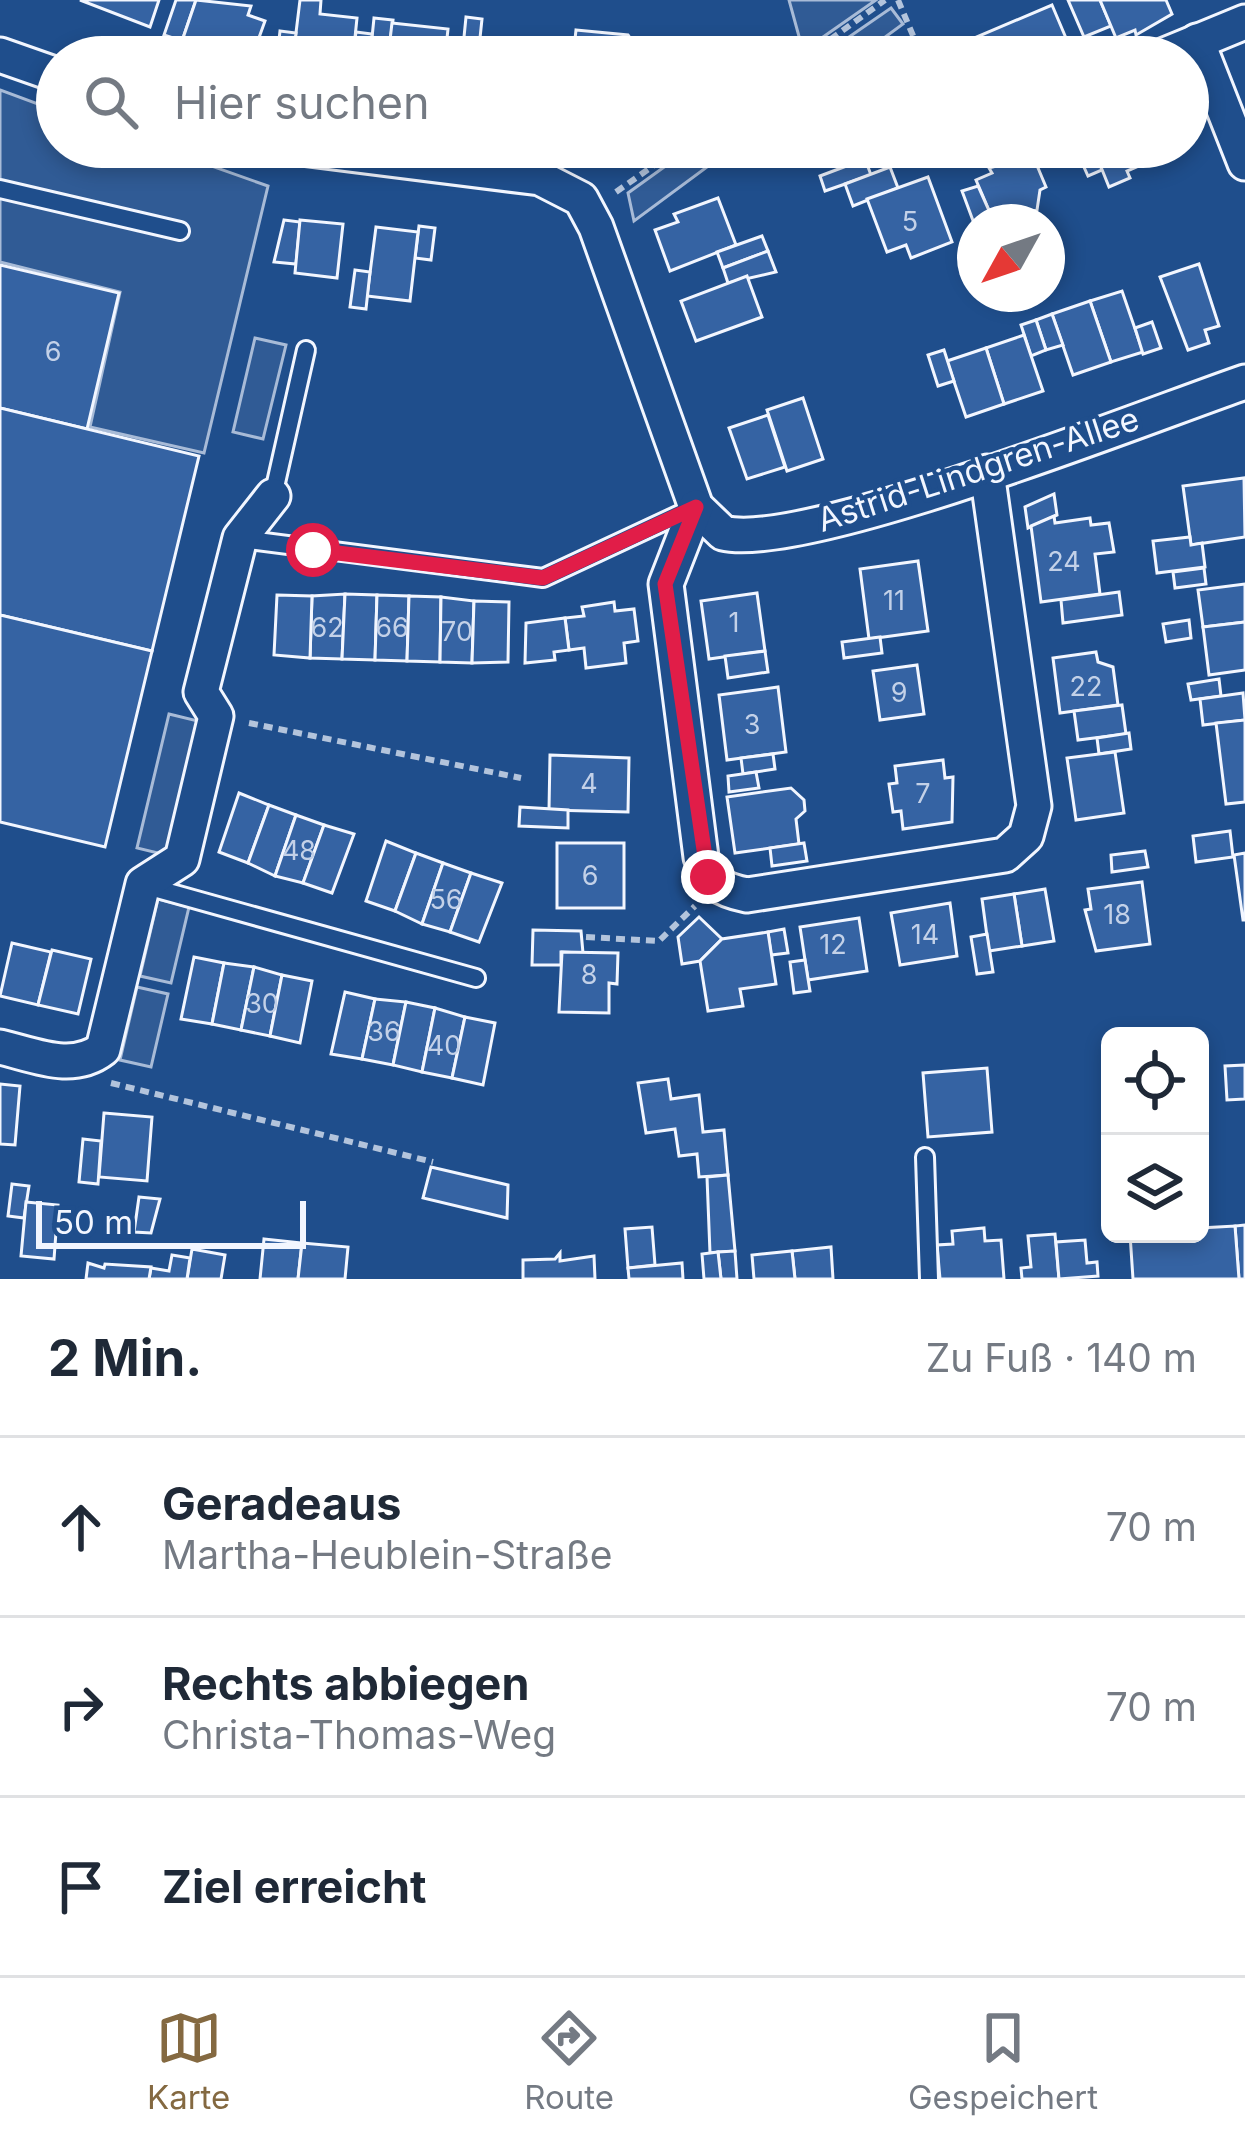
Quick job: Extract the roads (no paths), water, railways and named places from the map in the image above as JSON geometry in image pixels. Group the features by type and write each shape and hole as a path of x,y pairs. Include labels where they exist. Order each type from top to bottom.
{"street":[{"path":"1209,36 1245,22"},
{"path":"0,55 36,68"},
{"path":"1209,72 1245,163"},
{"path":"461,168 541,178 570,190 589,212 696,507 665,584 701,857 717,885 747,895 1005,855 1026,836 1034,806 987,472"},
{"name":"Astrid-Lindgren-Allee","path":"696,507 711,527 747,536 853,514 1245,382"},
{"path":"0,1047 65,1063 88,1060 103,1048 142,884 182,859 216,716 201,692 240,538 273,496"}],"lane":[{"path":"0,188 180,231"},
{"path":"273,496 306,350"},
{"path":"240,538 543,578 696,507"},
{"path":"142,884 476,978"},
{"path":"925,1157 929,1279"}]}
